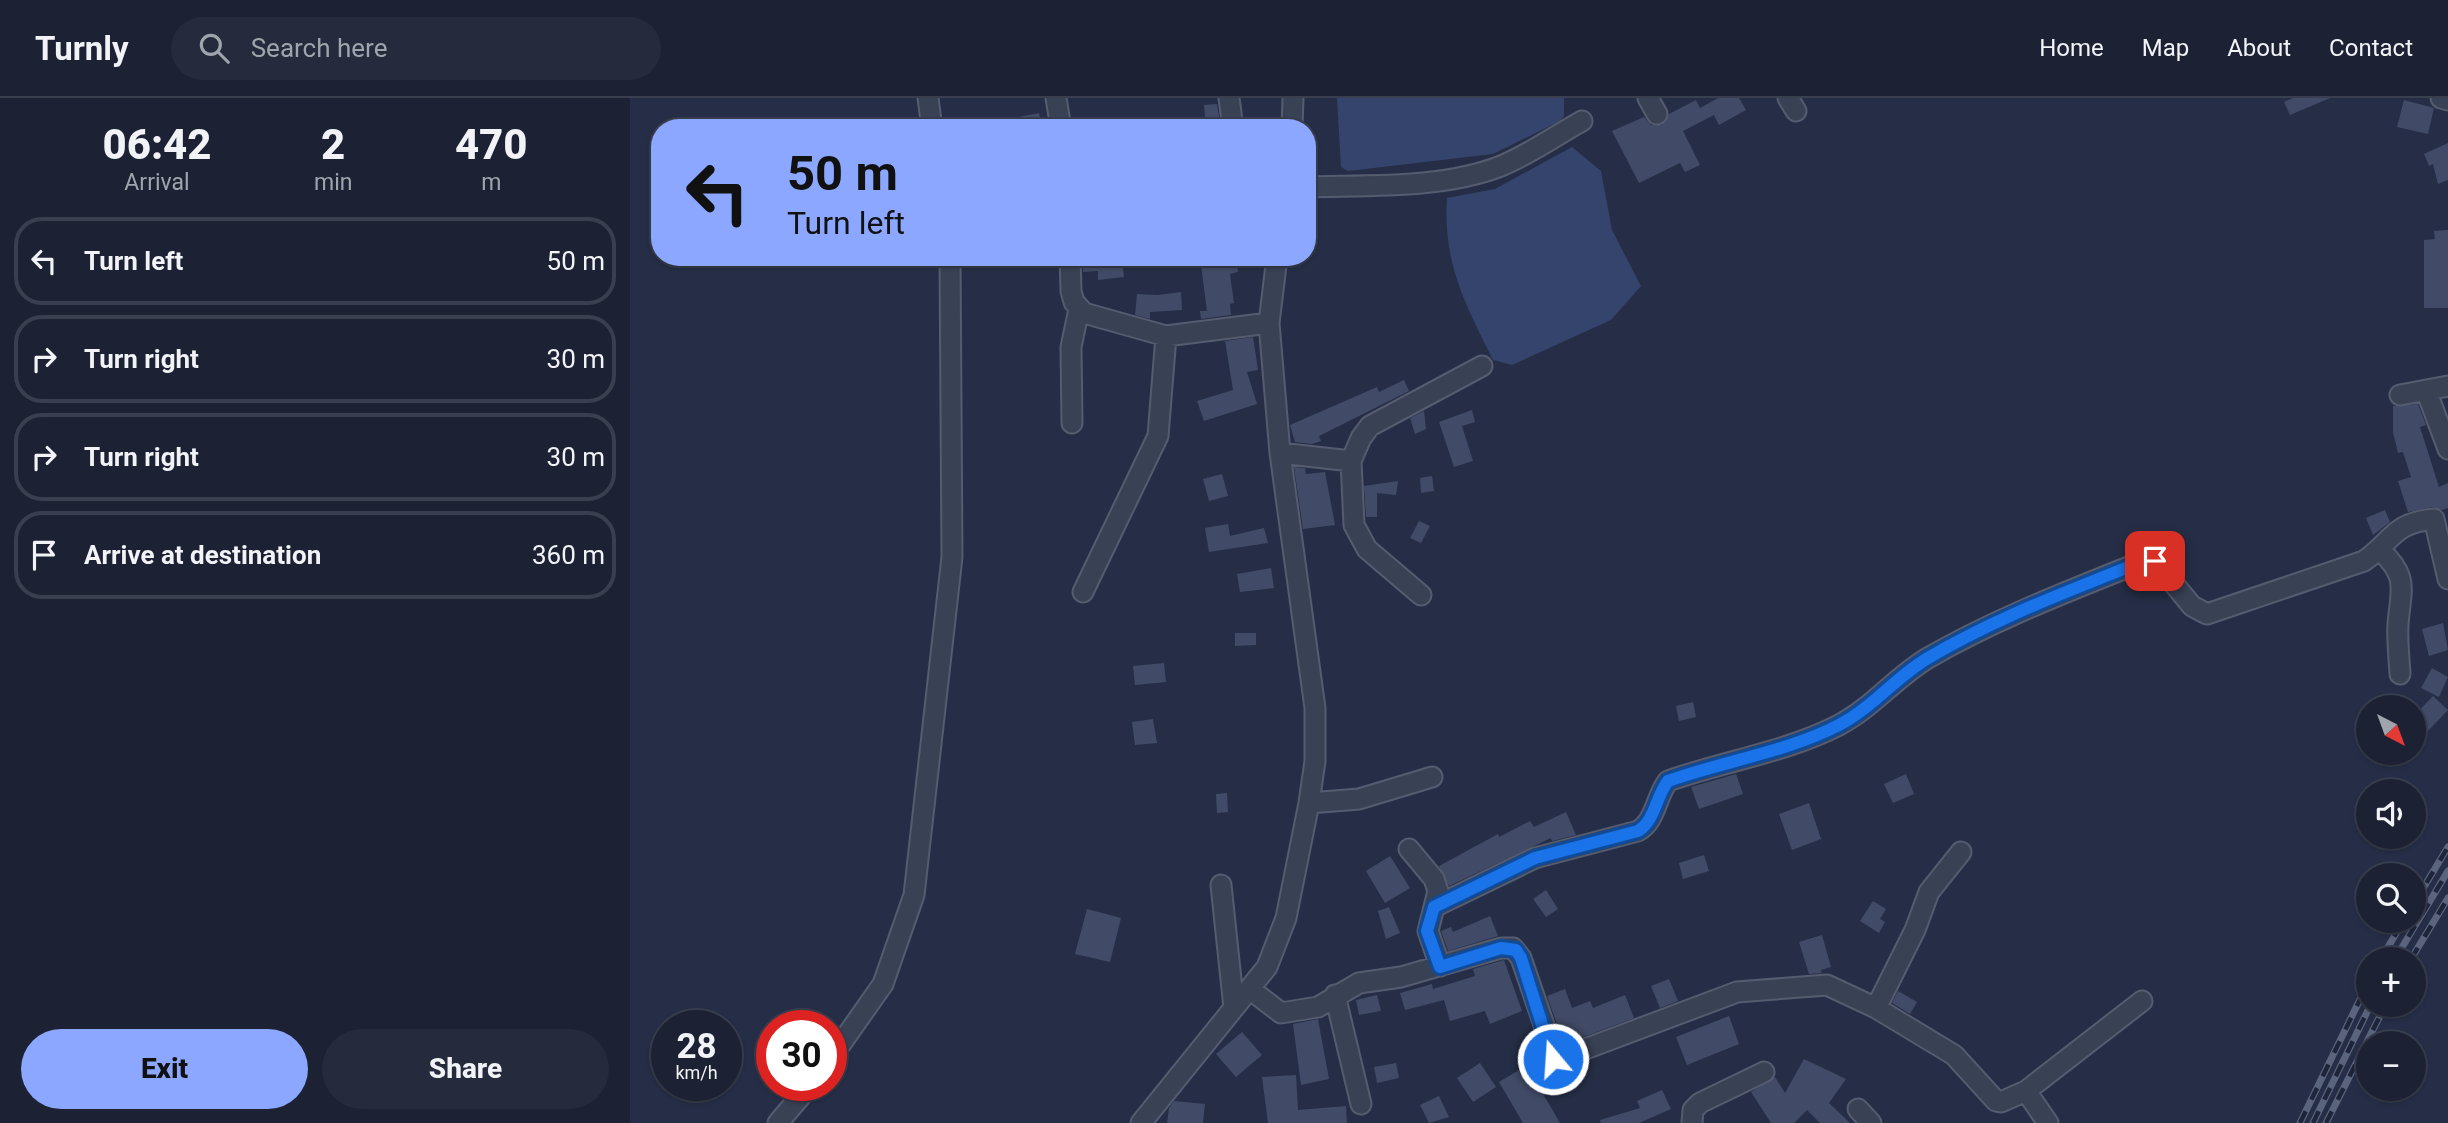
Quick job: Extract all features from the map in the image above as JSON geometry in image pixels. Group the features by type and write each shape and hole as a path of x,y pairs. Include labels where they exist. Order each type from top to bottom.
{"street":[{"path":"928,98 931,119"},
{"path":"1056,98 1060,119"},
{"path":"1229,98 1232,119"},
{"path":"1292,119 1293,98"},
{"path":"2441,98 2448,100"},
{"path":"1316,187 1379,185 1474,174 1520,158 1582,121"},
{"path":"847,1035 883,984 914,895 952,557 950,266"},
{"path":"1070,266 1071,292 1079,309 1070,346 1072,423"},
{"path":"1141,1123 1267,967 1286,918 1309,803 1315,761 1315,708 1280,453 1269,323 1274,266"},
{"path":"1079,309 1166,336 1269,323"},
{"path":"1083,592 1116,518 1158,436 1166,336"},
{"path":"1421,595 1367,549 1354,525 1351,461 1361,438 1370,426 1482,366"},
{"path":"2400,395 2448,386"},
{"path":"2426,390 2448,449"},
{"path":"1280,453 1351,461"},
{"path":"1434,907 1535,858 1638,831 1650,821 1660,792 1668,781 1819,734 1871,705 1925,660 1944,649 2052,597 2141,562 2155,561 2192,606 2207,614 2364,561 2380,550 2393,532 2411,523 2441,517 2448,579"},
{"path":"2380,550 2395,564 2401,577 2398,626 2400,674"},
{"path":"1309,803 1359,799 1432,777"},
{"path":"1409,849 1434,879 1438,891 1427,931 1440,967"},
{"path":"1876,1008 1915,930 1929,892 1961,852"},
{"path":"1221,885 1234,1008"},
{"path":"1251,990 1281,1013 1318,1007 1359,983 1401,977 1501,948 1516,950 1556,1060 1737,992 1827,985 1876,1008 1954,1055 1996,1101 2001,1102 2026,1091 2142,1001"},
{"path":"1335,996 1361,1104"},
{"path":"1692,1123 1693,1110 1700,1103 1764,1072"},
{"path":"2026,1091 2048,1123"},
{"path":"778,1123 797,1101"}],"water":[{"path":"1337,98 1564,98 1564,116 1560,121 1493,154 1348,171 1341,167"},
{"path":"1572,147 1601,171 1612,230 1641,286 1611,320 1512,365 1493,360 1465,301 1452,263 1447,198 1495,189"}],"building":[{"path":"1718,98 1739,98 1746,110 1719,125 1714,115 1683,131 1700,165 1685,172 1680,163 1639,183 1612,131 1644,117 1651,125 1662,125 1669,114 1696,100 1700,108"},
{"path":"2293,98 2330,98 2290,115 2284,102"},
{"path":"2404,100 2434,108 2428,134 2397,127"},
{"path":"1217,104 1220,119 1205,119 1204,105"},
{"path":"1039,113 1040,119 1008,119"},
{"path":"2448,143 2448,180 2438,184 2433,164 2429,166 2424,154"},
{"path":"2448,230 2448,308 2424,308 2424,240 2435,239 2434,231"},
{"path":"1083,266 1123,266 1124,277 1098,280 1098,271 1083,272"},
{"path":"1201,266 1237,266 1238,272 1230,274 1234,303 1230,304 1231,315 1201,319 1200,311 1207,311"},
{"path":"1181,292 1182,310 1150,312 1150,319 1135,315 1137,294"},
{"path":"1253,337 1258,370 1247,372 1257,404 1204,421 1197,401 1233,390 1225,341"},
{"path":"1404,380 1409,391 1319,436 1321,441 1312,444 1295,442 1290,425 1377,387 1379,392"},
{"path":"2418,404 2426,425 2420,427 2439,487 2448,483 2448,508 2442,510 2432,507 2408,512 2398,481 2411,477 2403,452 2398,453 2393,432 2393,406"},
{"path":"1472,410 1475,422 1462,426 1473,461 1454,467 1439,422"},
{"path":"1424,411 1426,429 1415,434 1410,418"},
{"path":"1294,467 1305,468 1306,474 1325,472 1335,525 1303,529"},
{"path":"1222,474 1228,496 1209,501 1203,479"},
{"path":"1432,476 1434,491 1421,493 1420,478"},
{"path":"1398,481 1396,495 1377,493 1377,517 1366,517 1364,486"},
{"path":"2385,510 2390,522 2373,535 2366,518"},
{"path":"1419,521 1430,526 1421,543 1410,538"},
{"path":"1228,524 1230,536 1264,528 1268,543 1209,552 1205,528"},
{"path":"1271,568 1274,588 1240,592 1237,574"},
{"path":"2443,623 2448,650 2429,656 2422,629"},
{"path":"1235,633 1256,633 1256,645 1235,646"},
{"path":"1164,663 1166,682 1135,685 1133,666"},
{"path":"2432,668 2448,677 2439,697 2421,688"},
{"path":"2433,696 2448,710 2427,732 2426,731 2426,703"},
{"path":"1693,702 1696,717 1679,721 1676,706"},
{"path":"1153,719 1157,743 1135,745 1132,722"},
{"path":"1736,774 1743,794 1699,809 1691,787"},
{"path":"1906,774 1914,794 1893,803 1884,784"},
{"path":"1227,793 1228,812 1217,813 1216,794"},
{"path":"1809,803 1821,839 1792,850 1779,814"},
{"path":"1566,812 1576,835 1552,841 1551,838 1449,886 1439,866 1498,834 1499,837 1530,821 1534,827"},
{"path":"1704,855 1709,871 1683,879 1679,863"},
{"path":"1390,856 1410,888 1385,903 1366,871"},
{"path":"1546,890 1558,909 1546,917 1533,899"},
{"path":"1873,901 1886,909 1880,919 1885,922 1879,933 1860,921"},
{"path":"1389,907 1400,933 1386,939 1378,911"},
{"path":"1087,909 1121,918 1110,962 1075,954"},
{"path":"1490,916 1498,936 1448,951 1441,931 1451,927 1453,932"},
{"path":"1822,935 1831,967 1821,970 1822,973 1809,974 1799,942"},
{"path":"1504,960 1522,1011 1490,1024 1485,1011 1450,1021 1444,1000 1405,1010 1400,993 1432,984 1433,989 1475,976 1473,969"},
{"path":"1669,979 1678,1001 1660,1008 1651,986"},
{"path":"1565,989 1572,1008 1590,1001 1593,1008 1625,995 1634,1018 1564,1044 1547,996"},
{"path":"1898,991 1917,1002 1910,1014 1892,1003"},
{"path":"1377,995 1381,1011 1359,1015 1356,1000"},
{"path":"1729,1016 1739,1044 1687,1065 1676,1037"},
{"path":"1318,1019 1329,1079 1301,1085 1293,1024"},
{"path":"1242,1032 1262,1055 1236,1077 1216,1054"},
{"path":"1804,1059 1846,1079 1829,1103 1850,1123 1820,1123 1807,1110 1794,1123 1771,1123 1751,1092 1775,1077 1785,1093"},
{"path":"1396,1063 1399,1078 1377,1083 1374,1067"},
{"path":"1480,1063 1496,1087 1473,1102 1457,1078"},
{"path":"1526,1066 1560,1123 1523,1123 1499,1082"},
{"path":"1296,1075 1298,1110 1346,1106 1347,1123 1268,1123 1262,1077"},
{"path":"1662,1090 1671,1109 1639,1123 1601,1123 1600,1120 1640,1108 1637,1101"},
{"path":"1439,1096 1449,1117 1429,1123 1420,1105"},
{"path":"1174,1101 1205,1104 1203,1123 1167,1123 1169,1108"}],"railway":[{"path":"2426,883 2448,847"},
{"path":"2402,947 2448,871"},
{"path":"2418,947 2448,898"},
{"path":"2388,947 2396,933"},
{"path":"2300,1123 2356,1008"},
{"path":"2313,1123 2365,1017"},
{"path":"2326,1123 2379,1017"}],"route":[{"path":"1553,1059 1521,958 1516,950 1501,948 1440,967 1427,931 1434,907 1535,858 1638,831 1650,821 1660,792 1668,781 1819,734 1871,705 1925,660 1944,649 2052,597 2141,562 2155,561"}]}
